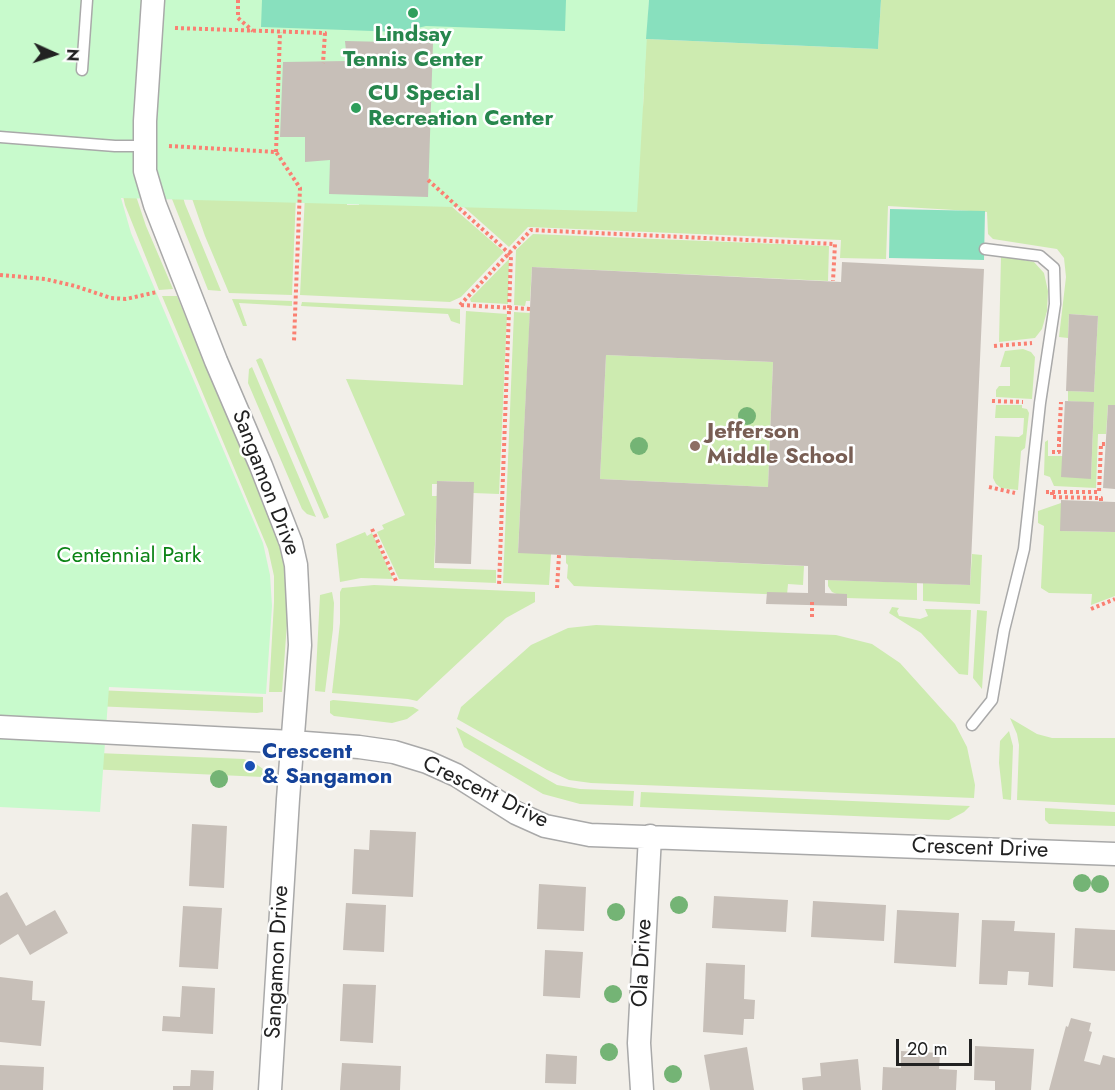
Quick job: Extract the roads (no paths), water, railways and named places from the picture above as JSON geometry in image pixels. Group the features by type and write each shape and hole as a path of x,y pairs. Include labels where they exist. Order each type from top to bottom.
{"street":[{"name":"Sangamon Drive","path":"153,0 144,146 145,171 155,205 216,362 291,543 296,566 300,645 270,1090"},
{"name":"Crescent Drive","path":"0,727 292,742 394,752 427,762 456,775 516,813 545,826 590,835 1115,854"},
{"name":"Ola Drive","path":"642,1090 639,1043 650,836"}],"lane":[{"path":"82,70 87,0"},
{"path":"0,137 115,146 144,146"},
{"path":"972,725 992,700 1004,630 1024,549 1048,341 1055,304 1054,268 1040,256 985,249"}],"place":[{"name":"Lindsay Tennis Center","path":"413,13"},
{"name":"CU Special Recreation Center","path":"356,108"},
{"name":"Jefferson Middle School","path":"695,446"},
{"name":"Crescent & Sangamon","path":"250,766"}],"park label":[{"name":"Centennial Park","path":"129,557"}]}
